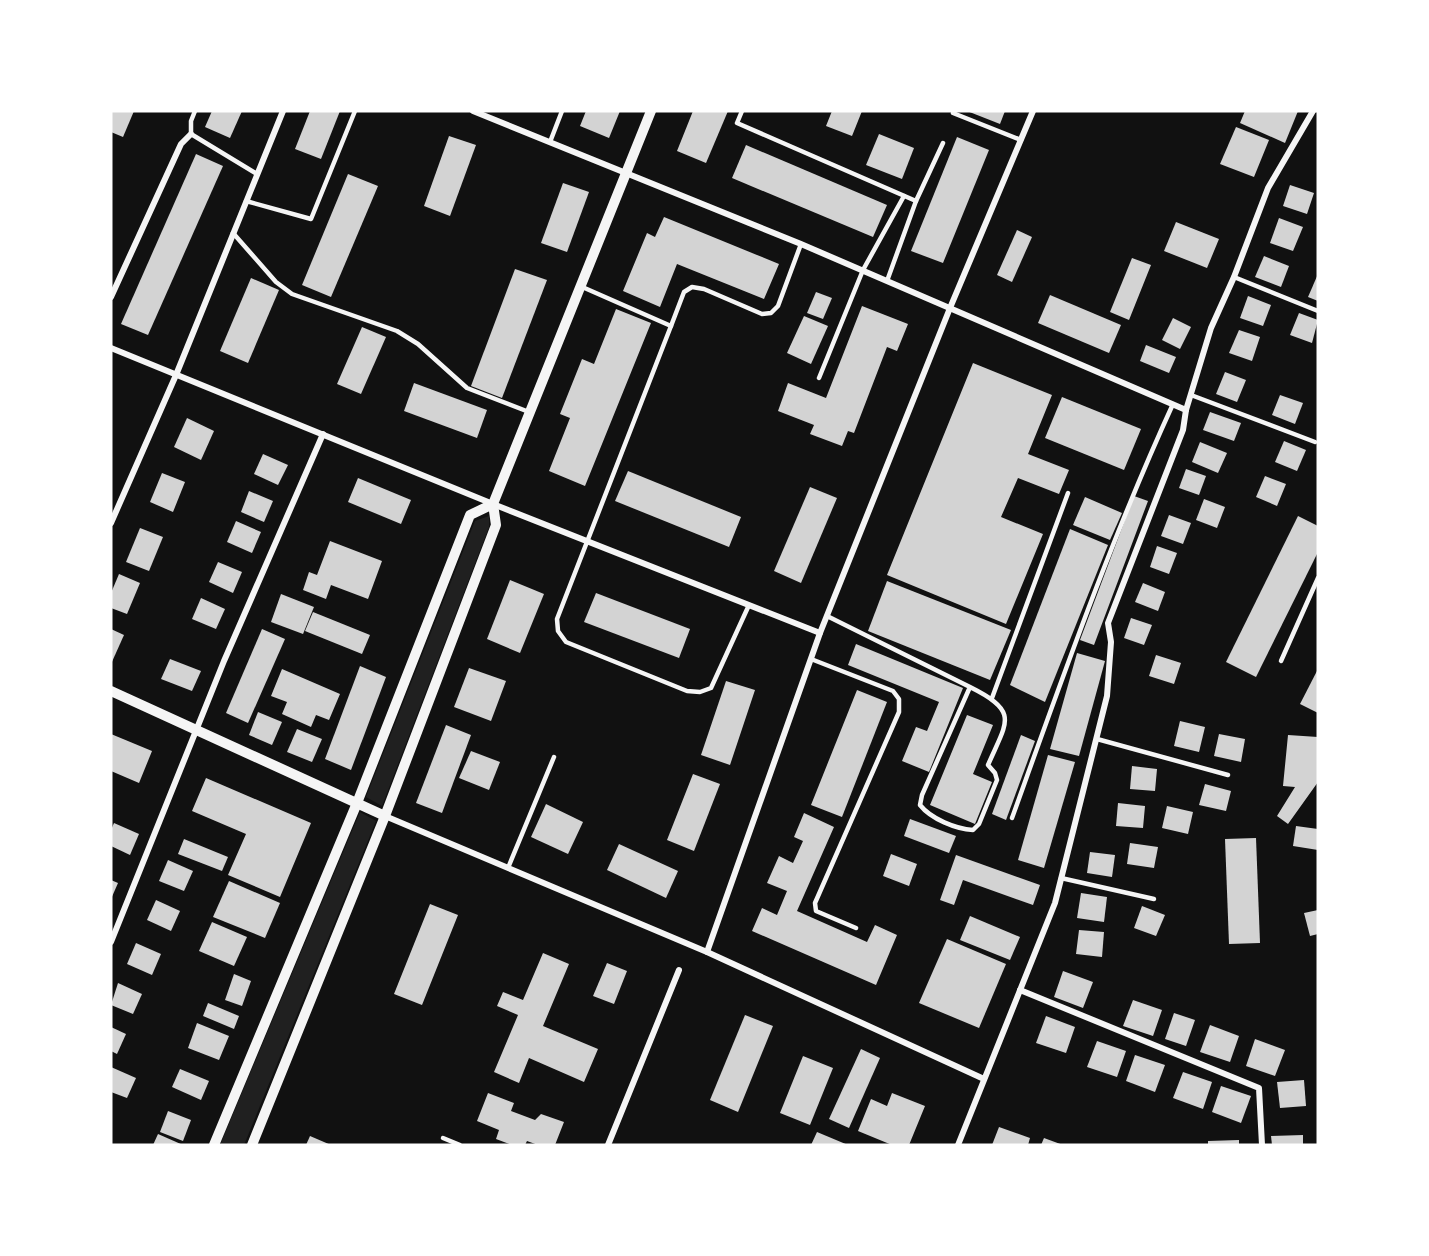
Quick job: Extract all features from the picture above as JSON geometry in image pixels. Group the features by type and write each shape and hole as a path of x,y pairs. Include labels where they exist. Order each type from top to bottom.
{"street":[{"path":"111,523 176,375 283,111"},
{"path":"473,111 801,244 1186,410"},
{"path":"252,1145 385,816 496,525 492,504 651,111"},
{"path":"706,952 820,633 950,308 1033,111"},
{"path":"958,1145 1055,903 1107,696 1111,642 1108,623 1183,430 1186,410 1211,328 1234,277 1268,188 1313,111"},
{"path":"111,297 181,144 191,134"},
{"path":"111,348 492,504 820,633"},
{"path":"111,942 198,732 224,661 323,434"},
{"path":"214,1145 357,803 470,515 492,504"},
{"path":"111,691 385,816 706,952 984,1079"},
{"path":"608,1145 679,970"},
{"path":"1020,990 1259,1088 1262,1145"}],"lane":[{"path":"195,111 191,121 191,134 257,174"},
{"path":"246,201 310,219 355,111"},
{"path":"550,142 562,111"},
{"path":"742,111 737,123 916,201"},
{"path":"954,111 953,113 1021,140"},
{"path":"886,281 916,201 943,143"},
{"path":"819,378 863,270 904,195"},
{"path":"234,233 276,282 292,294 396,330 418,344 467,388 529,412"},
{"path":"749,605 711,688 700,692 687,691 566,642 558,632 557,619 586,540 684,292 692,287 704,289 762,314 771,313 778,306 801,244"},
{"path":"1234,277 1318,311"},
{"path":"580,286 671,326"},
{"path":"1191,395 1315,442"},
{"path":"1012,818 1074,645 1134,489 1173,404"},
{"path":"992,698 1068,493"},
{"path":"1281,661 1318,578"},
{"path":"827,616 970,687 992,698 1002,706 1006,723 988,765 995,773 997,780 979,824 973,830 962,829 926,813 920,805 970,687"},
{"path":"811,659 892,691 899,699 899,712 815,903 816,911 856,928"},
{"path":"1096,739 1228,775"},
{"path":"508,868 554,757"},
{"path":"1061,878 1154,899"},
{"path":"443,1138 460,1145"}],"shaded area":[{"path":"489,516 489,527 382,806 366,797 475,521"},
{"path":"360,812 376,821 244,1145 220,1145"}],"building":[{"path":"111,111 134,111 123,137 111,132"},
{"path":"212,111 242,111 230,138 205,127"},
{"path":"310,111 340,111 321,159 295,149"},
{"path":"586,111 620,111 609,138 580,126"},
{"path":"693,111 728,111 706,163 677,151"},
{"path":"832,111 862,111 852,136 826,126"},
{"path":"967,111 1005,111 1000,124"},
{"path":"1245,111 1298,111 1285,143 1240,123"},
{"path":"1236,127 1269,140 1254,177 1220,164"},
{"path":"879,134 914,148 902,179 866,165"},
{"path":"449,136 476,145 450,216 424,206"},
{"path":"957,137 989,150 943,263 911,251"},
{"path":"746,145 887,205 873,237 732,178"},
{"path":"196,154 223,166 148,335 121,324"},
{"path":"348,174 378,186 331,297 302,285"},
{"path":"563,183 589,192 567,252 541,243"},
{"path":"1290,185 1314,193 1307,214 1283,206"},
{"path":"664,217 779,264 764,299 677,264 660,307 623,291 647,233 655,237"},
{"path":"1279,218 1303,227 1293,251 1270,243"},
{"path":"1176,222 1219,239 1207,268 1164,251"},
{"path":"1017,230 1032,237 1012,282 997,275"},
{"path":"1264,256 1289,266 1281,287 1255,277"},
{"path":"1132,258 1151,265 1129,320 1110,312"},
{"path":"515,269 547,280 502,398 471,386"},
{"path":"1318,274 1318,301 1308,297"},
{"path":"251,278 279,290 248,363 220,351"},
{"path":"816,292 832,298 823,319 807,313"},
{"path":"1050,295 1121,325 1109,353 1038,323"},
{"path":"1248,296 1271,305 1263,326 1240,318"},
{"path":"862,306 908,324 897,351 887,347 854,433 848,431 842,446 810,434 814,425 778,411 788,383 826,398"},
{"path":"616,309 651,323 585,486 549,471 570,418 560,414 582,359 594,364"},
{"path":"1299,313 1318,320 1312,343 1290,335"},
{"path":"804,316 828,326 811,364 787,353"},
{"path":"1173,318 1191,327 1180,349 1162,340"},
{"path":"362,327 386,337 361,394 337,384"},
{"path":"1239,330 1260,337 1252,361 1229,353"},
{"path":"1146,345 1176,357 1169,373 1140,361"},
{"path":"973,363 1052,395 1028,454 1069,470 1059,494 1018,478 1001,517 1043,534 1006,624 887,575"},
{"path":"1225,372 1246,380 1237,402 1216,394"},
{"path":"414,383 487,410 477,438 404,411"},
{"path":"1280,395 1303,403 1295,424 1272,415"},
{"path":"1062,397 1141,429 1124,470 1045,438"},
{"path":"1210,412 1241,423 1234,441 1203,430"},
{"path":"187,418 214,431 201,460 174,447"},
{"path":"1284,441 1306,450 1297,471 1275,462"},
{"path":"1200,442 1227,453 1218,473 1192,462"},
{"path":"263,454 288,465 278,485 254,474"},
{"path":"1186,469 1206,476 1199,495 1179,488"},
{"path":"628,471 741,517 729,547 615,501"},
{"path":"162,473 185,482 173,512 150,502"},
{"path":"1265,476 1286,484 1277,506 1256,497"},
{"path":"358,478 411,500 401,524 348,502"},
{"path":"810,487 837,498 801,583 774,571"},
{"path":"249,491 273,501 264,522 241,512"},
{"path":"1134,496 1148,501 1094,645 1080,640"},
{"path":"1085,497 1122,513 1110,540 1073,525"},
{"path":"1204,499 1225,507 1217,528 1196,520"},
{"path":"1169,515 1191,523 1183,544 1161,536"},
{"path":"1298,516 1318,526 1318,552 1256,677 1226,662"},
{"path":"236,521 261,532 252,553 227,542"},
{"path":"140,528 163,537 149,571 126,562"},
{"path":"1070,529 1108,545 1045,702 1010,685"},
{"path":"330,541 382,561 368,599 331,585 326,599 303,590 309,572 317,575"},
{"path":"1157,546 1177,553 1169,574 1150,567"},
{"path":"218,562 242,572 233,593 209,582"},
{"path":"119,574 140,583 127,614 111,608 111,593"},
{"path":"510,580 544,594 520,653 487,639"},
{"path":"887,581 1011,630 990,680 868,631"},
{"path":"1143,583 1165,592 1158,611 1135,602"},
{"path":"596,593 690,629 679,658 584,622"},
{"path":"281,594 314,607 303,634 271,622"},
{"path":"201,598 225,609 216,629 192,619"},
{"path":"313,612 370,635 362,654 305,631"},
{"path":"1131,618 1152,625 1144,645 1124,638"},
{"path":"111,629 124,635 111,664"},
{"path":"262,629 285,639 248,723 226,713"},
{"path":"856,644 963,688 929,772 902,761 916,727 927,731 939,702 848,665"},
{"path":"1077,653 1105,661 1079,756 1050,749"},
{"path":"1156,655 1181,663 1174,684 1149,676"},
{"path":"170,659 201,671 192,691 161,679"},
{"path":"360,666 386,677 351,770 325,759"},
{"path":"469,668 506,681 491,721 454,707"},
{"path":"282,669 340,694 329,720 316,715 311,727 282,714 287,702 271,696"},
{"path":"1318,669 1318,713 1300,704"},
{"path":"726,681 755,690 730,765 701,755"},
{"path":"857,690 887,702 842,817 811,805"},
{"path":"258,712 282,722 272,745 249,735"},
{"path":"967,715 993,725 973,774 992,782 975,824 930,805"},
{"path":"1180,721 1205,727 1199,752 1174,746"},
{"path":"446,725 471,735 442,813 416,803"},
{"path":"297,729 322,739 312,762 287,752"},
{"path":"111,734 152,751 139,783 111,771"},
{"path":"1219,734 1245,739 1241,762 1214,756"},
{"path":"1021,735 1035,741 1006,820 992,814"},
{"path":"1288,735 1318,737 1318,782 1288,824 1277,816 1295,787 1283,786"},
{"path":"471,751 500,762 489,790 459,778"},
{"path":"1048,755 1075,762 1044,868 1018,860"},
{"path":"1132,766 1157,769 1155,791 1130,789"},
{"path":"693,774 720,784 694,851 667,840"},
{"path":"206,778 311,823 280,897 228,875 246,834 192,811"},
{"path":"1205,784 1231,791 1226,811 1199,805"},
{"path":"1118,803 1145,806 1143,828 1116,826"},
{"path":"546,804 583,822 568,854 531,837"},
{"path":"1167,806 1193,812 1188,834 1162,828"},
{"path":"804,813 834,827 797,911 867,942 875,925 897,935 876,985 752,931 762,908 777,915 787,891 767,883 779,856 793,863 803,841 794,837"},
{"path":"910,819 956,836 949,853 904,836"},
{"path":"114,823 139,834 130,855 111,846 111,830"},
{"path":"1296,826 1318,829 1318,850 1293,846"},
{"path":"1256,838 1260,943 1229,944 1225,839"},
{"path":"184,839 228,857 222,871 178,854"},
{"path":"1130,843 1158,847 1154,868 1127,864"},
{"path":"619,844 678,871 666,898 607,870"},
{"path":"1090,852 1115,855 1112,877 1087,873"},
{"path":"891,854 917,864 909,886 883,876"},
{"path":"956,855 1040,885 1033,905 963,880 954,905 940,900"},
{"path":"168,860 193,871 184,891 159,881"},
{"path":"111,880 118,883 111,899"},
{"path":"229,881 280,903 265,938 213,917"},
{"path":"1081,893 1107,897 1104,922 1077,918"},
{"path":"156,900 180,911 171,931 147,920"},
{"path":"430,904 458,915 422,1005 394,994"},
{"path":"1142,906 1165,915 1156,936 1134,928"},
{"path":"1318,910 1318,934 1310,936 1304,913"},
{"path":"970,916 1020,937 1010,960 960,940"},
{"path":"212,922 247,937 234,966 199,951"},
{"path":"1079,930 1104,932 1102,957 1076,954"},
{"path":"947,939 1006,964 979,1028 919,1003"},
{"path":"136,943 161,954 152,975 127,964"},
{"path":"543,953 569,964 543,1026 598,1049 584,1082 529,1058 519,1083 494,1072 518,1015 497,1006 503,992 523,1000"},
{"path":"607,963 627,971 614,1004 593,996"},
{"path":"1063,971 1093,982 1083,1008 1054,997"},
{"path":"234,974 251,981 242,1006 225,1000"},
{"path":"118,983 142,994 133,1014 111,1005"},
{"path":"1133,1000 1162,1010 1153,1036 1123,1026"},
{"path":"208,1003 239,1016 234,1029 203,1016"},
{"path":"1174,1013 1195,1020 1186,1046 1165,1039"},
{"path":"745,1015 773,1026 738,1112 710,1100"},
{"path":"1046,1016 1075,1027 1066,1053 1036,1043"},
{"path":"197,1023 229,1036 219,1060 188,1048"},
{"path":"1210,1025 1239,1036 1230,1062 1200,1052"},
{"path":"111,1027 126,1034 117,1054 111,1051"},
{"path":"1255,1039 1285,1050 1275,1076 1246,1066"},
{"path":"1097,1041 1126,1051 1117,1077 1087,1067"},
{"path":"861,1049 880,1058 849,1128 829,1119"},
{"path":"1135,1055 1165,1065 1155,1092 1126,1081"},
{"path":"803,1056 833,1068 810,1125 780,1113"},
{"path":"111,1067 136,1078 127,1098 111,1092"},
{"path":"180,1069 209,1081 201,1100 172,1087"},
{"path":"1183,1072 1212,1082 1203,1109 1173,1098"},
{"path":"1304,1080 1306,1106 1280,1108 1277,1082"},
{"path":"1221,1086 1251,1096 1241,1123 1212,1112"},
{"path":"488,1093 514,1103 511,1111 535,1120 541,1114 564,1122 555,1145 538,1145 527,1141 525,1145 512,1145 496,1139 499,1130 477,1121"},
{"path":"892,1093 925,1106 909,1145 892,1145 858,1131 871,1099 887,1106"},
{"path":"168,1111 191,1120 183,1141 160,1132"},
{"path":"999,1127 1030,1138 1028,1145 992,1145"},
{"path":"817,1132 848,1145 811,1145"},
{"path":"158,1134 183,1145 153,1145"},
{"path":"1303,1135 1303,1145 1272,1145 1271,1136"},
{"path":"310,1136 331,1145 306,1145"},
{"path":"1044,1138 1063,1145 1041,1145"},
{"path":"1239,1140 1239,1145 1208,1145 1208,1141"}]}
